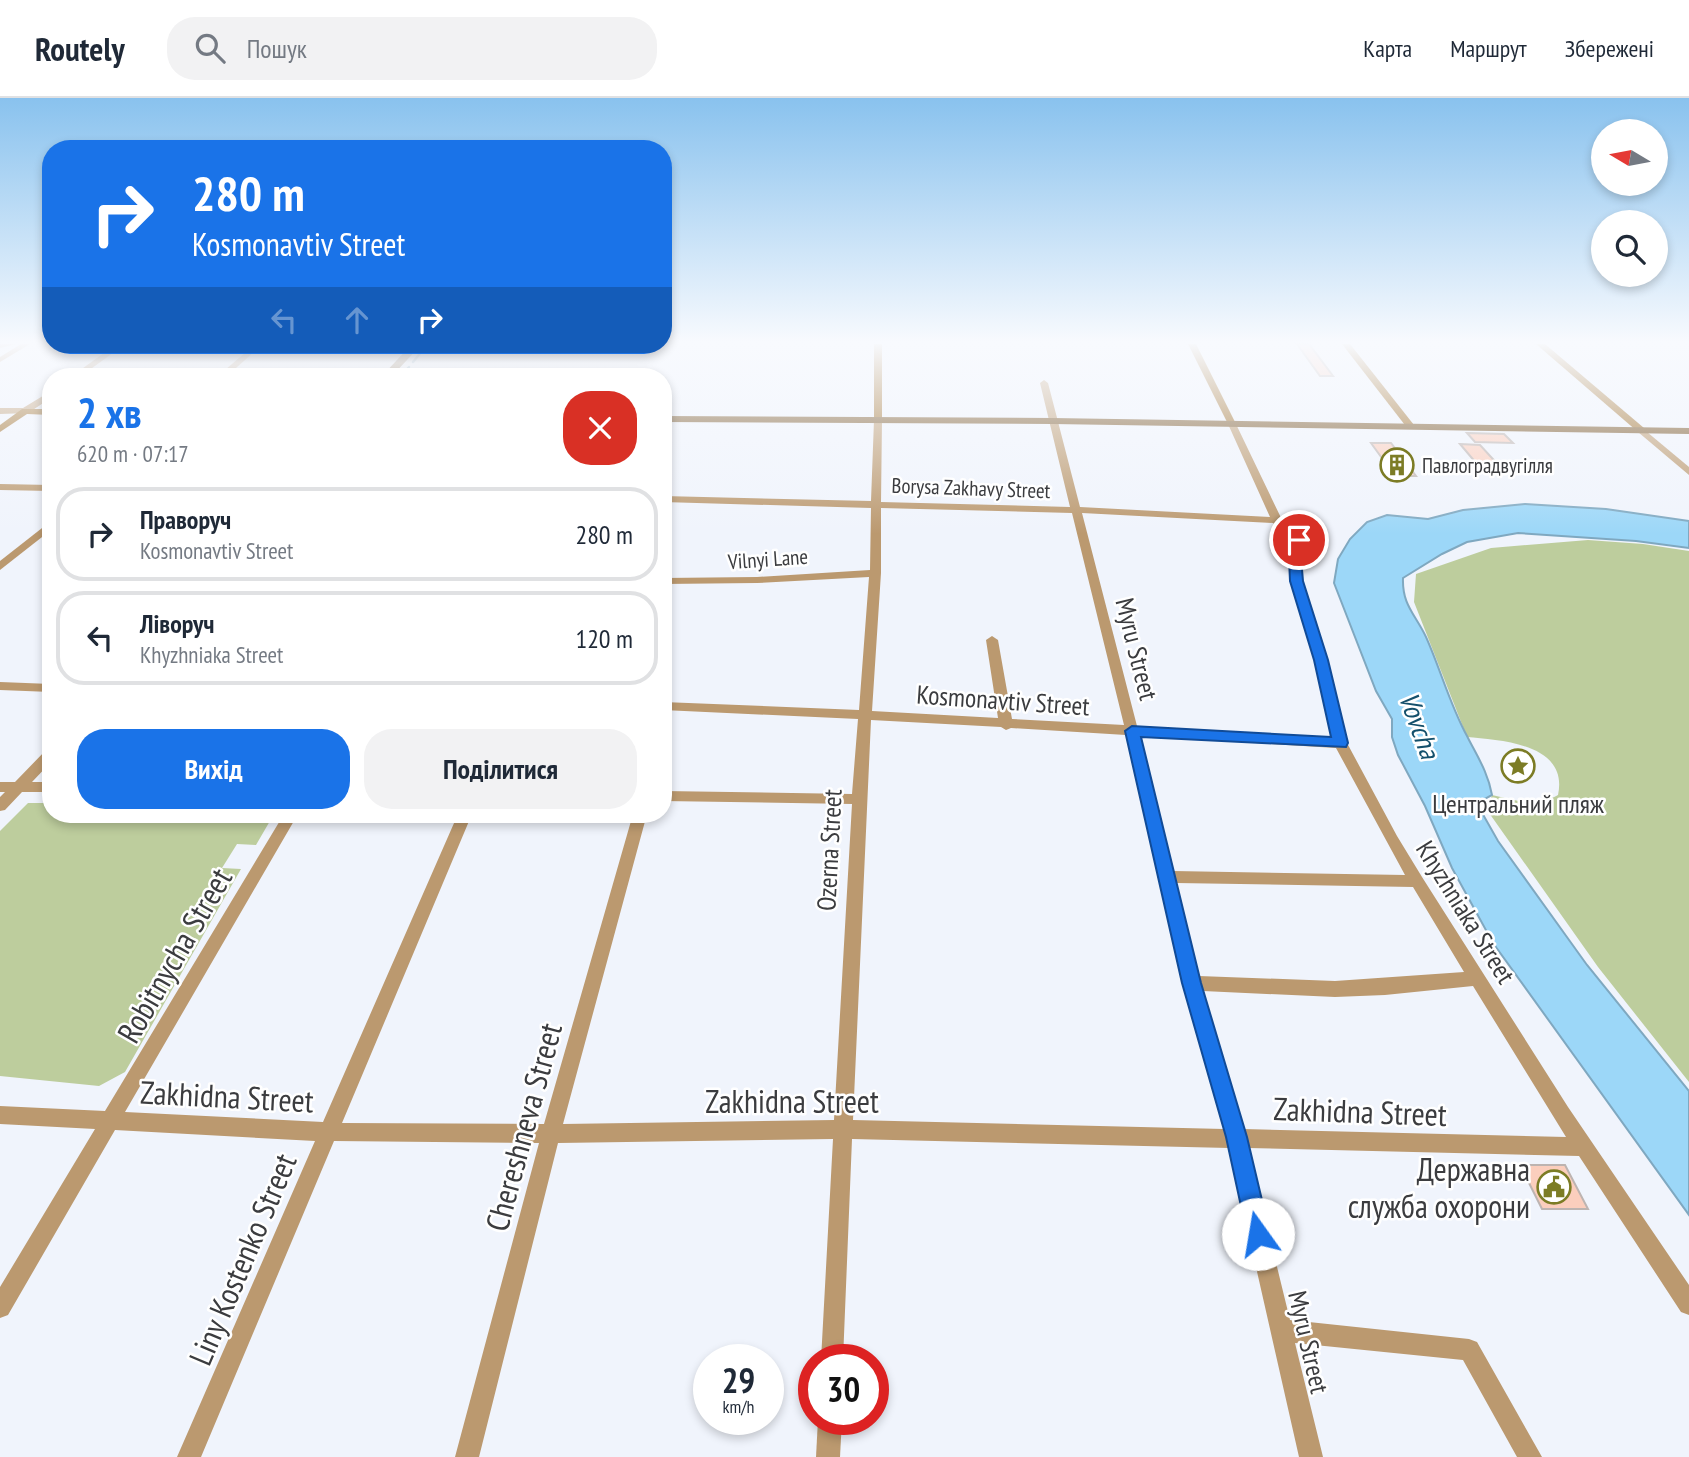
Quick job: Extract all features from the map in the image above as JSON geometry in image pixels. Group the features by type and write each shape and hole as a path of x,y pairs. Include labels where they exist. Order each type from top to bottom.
{"main road":[{"path":"672,419 1053,421 1689,431"}],"street":[{"path":"0,429 30,407"},
{"name":"Ozerna Street","path":"833,1344 859,799 875,572 878,407"},
{"name":"Myru Street","path":"1050,407 1132,731 1192,983 1236,1137 1311,1457"},
{"path":"1224,407 1260,478 1277,520"},
{"path":"1396,407 1411,427"},
{"path":"1615,407 1689,472"},
{"path":"0,411 42,412"},
{"path":"0,487 42,488"},
{"name":"Borysa Zakhavy Street","path":"672,499 1077,510 1277,520"},
{"name":"Khyzhniaka Street","path":"1277,520 1299,540 1299,551 1295,558 1296,581 1321,660 1340,743 1417,881 1585,1147 1689,1304"},
{"path":"0,567 42,532"},
{"name":"Vilnyi Lane","path":"672,581 757,580 875,572"},
{"path":"992,640 1006,724"},
{"path":"0,686 42,688"},
{"name":"Kosmonavtiv Street","path":"672,706 867,714 1340,743"},
{"path":"0,806 42,762"},
{"path":"0,787 42,788"},
{"path":"672,796 859,799"},
{"name":"Robitnycha Street","path":"0,1307 286,823"},
{"name":"Liny Kostenko Street","path":"189,1457 461,823"},
{"name":"Chereshneva Street","path":"467,1457 551,1133 637,823"},
{"path":"1166,877 1417,881"},
{"path":"1192,983 1335,989 1479,978"},
{"name":"Zakhidna Street","path":"0,1115 329,1132 551,1133 841,1129 1585,1147"},
{"path":"1280,1330 1469,1350 1530,1457"},
{"path":"828,1457 829,1435"}],"green space":[{"path":"1588,540 1689,551 1689,1082 1598,967 1487,810 1492,795 1525,802 1550,799 1558,795 1559,778 1553,765 1543,755 1529,748 1514,743 1467,737 1414,602 1416,574 1491,548"},
{"path":"28,803 42,803 42,823 269,823 256,845 237,844 222,868 241,869 125,1072 99,1086 0,1076 0,831"}],"water":[{"name":"Vovcha","path":"1525,504 1606,509 1689,521 1689,548 1636,541 1518,533 1467,542 1403,578 1403,587 1455,712 1488,779 1492,795 1481,801 1481,811 1498,841 1587,965 1689,1091 1689,1215 1493,943 1452,868 1425,806 1398,755 1392,737 1392,719 1376,691 1334,583 1338,559 1350,539 1367,522 1387,515 1428,519 1463,510"}],"building":[{"path":"1467,433 1504,434 1513,443 1475,442"},
{"name":"Павлоградвугілля","path":"1371,443 1391,443 1416,476 1395,476"},
{"name":"Павлоградвугілля","path":"1460,444 1480,445 1503,470 1482,470"},
{"name":"Державна служба охорони","path":"1520,1165 1565,1165 1588,1209 1542,1209"}],"place":[{"name":"Павлоградвугілля","path":"1397,465"},
{"name":"Центральний пляж","path":"1518,766"},
{"name":"Державна служба охорони","path":"1554,1187"}],"route":[{"path":"1258,1234 1236,1137 1192,983 1132,731 1340,743 1321,660 1296,581 1295,558 1299,551 1299,540"}]}
